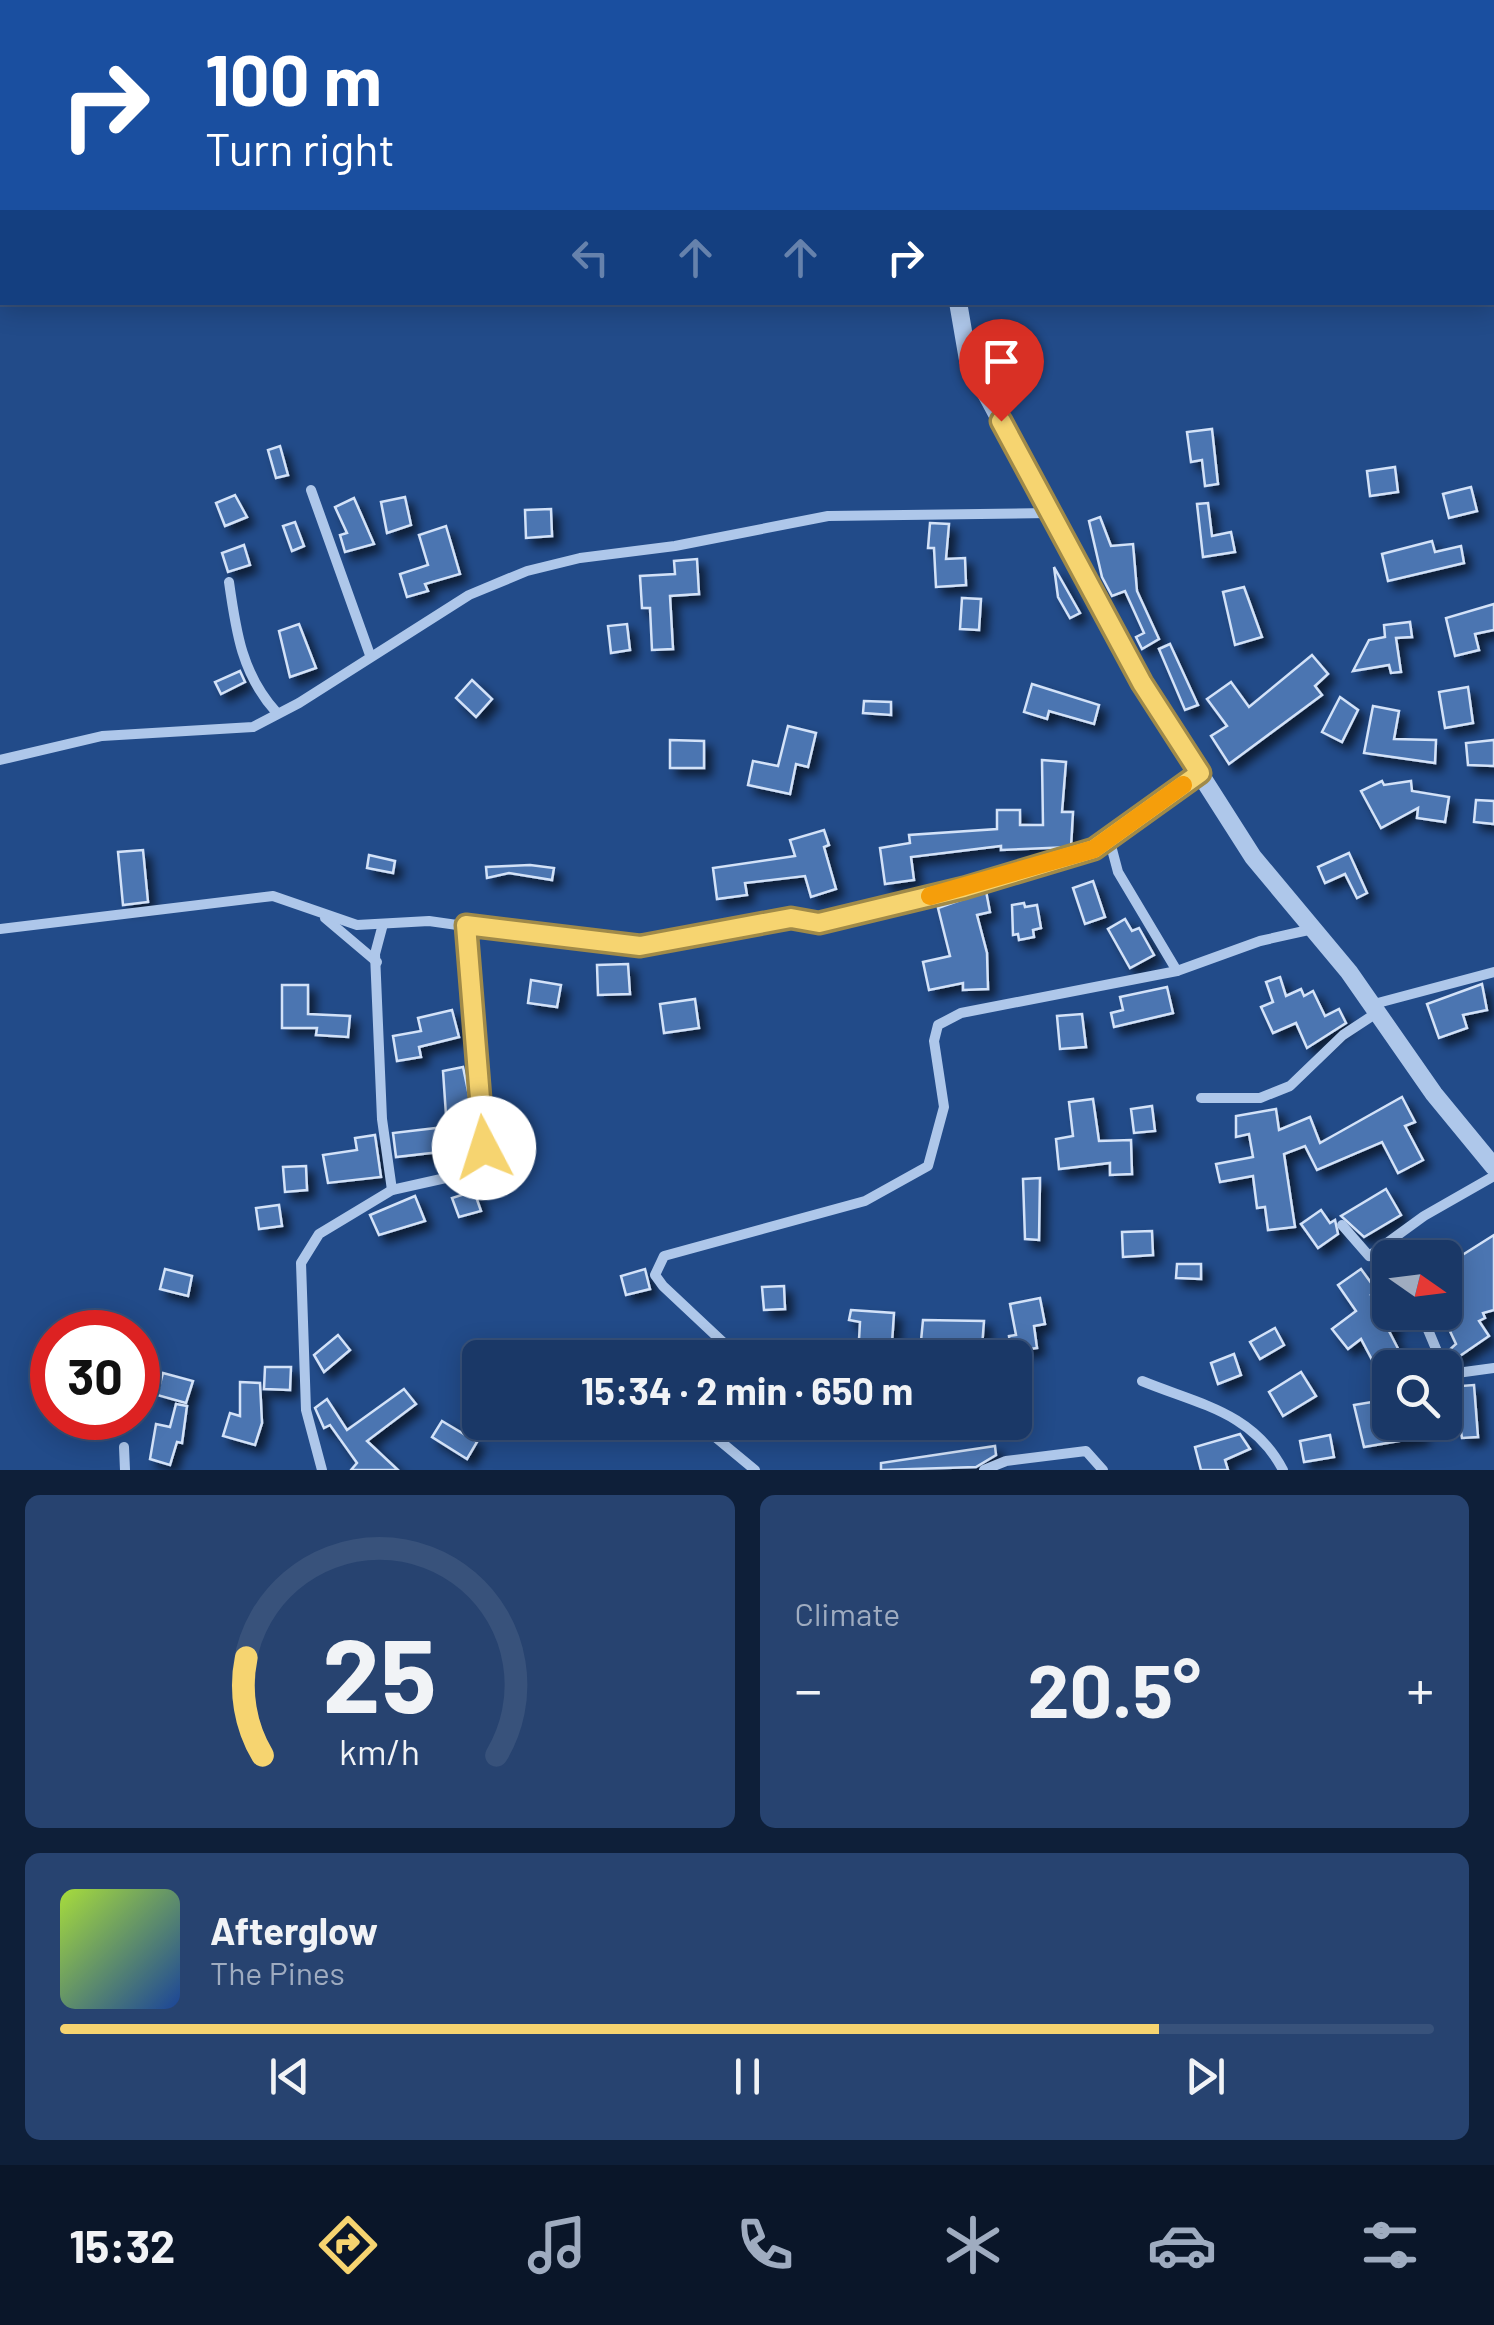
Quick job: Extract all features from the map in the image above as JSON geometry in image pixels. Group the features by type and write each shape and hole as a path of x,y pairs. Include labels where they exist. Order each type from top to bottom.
{"street":[{"path":"959,305 968,360 1142,683 1253,857 1376,1008 1434,1094 1494,1167"},
{"path":"311,490 370,655"},
{"path":"0,760 102,736 254,727 299,704 370,655 470,595 527,571 580,558 675,546 828,516 1050,513"},
{"path":"229,582 237,639 255,688 277,713"},
{"path":"0,929 273,896 357,926 429,921 562,940 664,944 791,918 819,923 964,888 1094,849 1200,773"},
{"path":"1109,838 1118,872 1177,971"},
{"path":"318,912 378,962"},
{"path":"382,924 375,954 382,1118 392,1190"},
{"path":"322,1470 306,1410 301,1262 319,1234 392,1190 468,1174 484,1148 466,925"},
{"path":"721,1340 663,1286 656,1275 664,1256 866,1201 928,1166 944,1107 934,1041 938,1025 960,1013 1177,971 1260,941 1314,929"},
{"path":"1201,1098 1260,1098 1290,1086 1376,1008 1494,972"},
{"path":"1342,1224 1369,1256 1424,1216 1494,1176"},
{"path":"1462,1373 1494,1368"},
{"path":"1142,1381 1250,1425 1270,1445 1282,1470"},
{"path":"719,1440 755,1470"},
{"path":"124,1447 126,1470"},
{"path":"984,1470 1006,1461 1086,1451 1103,1470"}],"building":[{"path":"1212,429 1218,484 1205,486 1202,460 1191,462 1187,432"},
{"path":"280,446 288,475 276,478 268,450"},
{"path":"1395,467 1398,492 1370,496 1367,471"},
{"path":"1471,487 1477,511 1449,518 1443,494"},
{"path":"235,495 247,517 225,526 216,503"},
{"path":"405,497 411,525 387,533 381,502"},
{"path":"354,498 374,544 345,552 340,535 347,533 335,507"},
{"path":"1208,503 1212,536 1231,532 1235,552 1203,557 1197,504"},
{"path":"551,509 552,536 526,538 525,510"},
{"path":"1100,517 1111,546 1133,544 1137,591 1159,639 1142,649 1136,637 1144,633 1125,591 1112,596 1102,577 1089,521"},
{"path":"295,522 304,546 292,551 283,526"},
{"path":"930,523 949,524 946,559 965,558 966,585 936,587 934,548 928,548"},
{"path":"446,526 460,574 425,584 428,591 407,597 400,574 428,565 419,535"},
{"path":"1432,541 1435,552 1461,546 1464,563 1388,581 1382,554"},
{"path":"244,545 250,565 228,572 222,553"},
{"path":"697,559 699,594 670,596 673,649 652,650 650,608 642,608 640,576 675,574 674,561"},
{"path":"1054,567 1080,613 1070,618 1058,597"},
{"path":"1244,587 1262,637 1235,645 1223,592"},
{"path":"962,598 981,599 979,630 960,629"},
{"path":"1494,604 1494,630 1475,634 1479,650 1455,656 1446,618"},
{"path":"1410,622 1412,637 1396,638 1401,672 1391,673 1389,665 1353,671 1369,640 1385,637 1384,625"},
{"path":"299,624 316,668 290,677 279,631"},
{"path":"627,624 630,650 611,653 608,626"},
{"path":"1170,644 1198,705 1185,710 1159,649"},
{"path":"1312,655 1328,674 1315,686 1322,695 1229,764 1211,736 1227,726 1207,699 1231,682 1249,707"},
{"path":"240,671 245,682 221,694 215,682"},
{"path":"472,680 492,699 476,717 456,698"},
{"path":"1032,684 1099,705 1094,724 1049,711 1047,719 1024,712"},
{"path":"1468,687 1473,723 1445,728 1439,692"},
{"path":"1340,697 1358,710 1342,742 1322,732"},
{"path":"864,701 891,702 891,715 863,713"},
{"path":"1373,706 1399,711 1394,739 1436,740 1435,763 1364,753"},
{"path":"788,726 816,733 808,767 796,764 790,794 748,785 753,761 778,766"},
{"path":"670,740 704,741 704,768 670,768"},
{"path":"1494,740 1494,766 1468,765 1466,743"},
{"path":"1042,760 1066,762 1062,812 1073,812 1071,847 1001,850 1001,846 911,857 914,880 885,884 880,848 910,843 909,835 997,829 997,810 1020,810 1020,825 1043,825"},
{"path":"1382,781 1384,785 1411,781 1412,791 1449,797 1445,822 1417,818 1418,808 1381,828 1361,791"},
{"path":"1476,800 1494,801 1494,824 1474,822"},
{"path":"824,830 829,845 824,847 836,889 811,897 805,876 745,883 747,895 717,899 713,868 795,856 790,840"},
{"path":"143,850 148,902 123,905 118,852"},
{"path":"1349,853 1367,893 1357,898 1345,874 1325,883 1318,867"},
{"path":"369,855 395,861 393,873 367,868"},
{"path":"486,867 554,868 552,880 509,873 487,878"},
{"path":"1093,881 1105,917 1085,924 1073,888"},
{"path":"986,891 990,912 977,915 987,953 988,989 963,990 963,983 929,990 923,962 950,956 938,908"},
{"path":"1024,903 1025,907 1037,905 1041,928 1033,930 1034,937 1019,940 1018,934 1013,935 1012,905"},
{"path":"1125,919 1132,931 1139,928 1154,955 1130,968 1108,929"},
{"path":"628,964 630,994 598,995 597,965"},
{"path":"1280,977 1286,996 1301,989 1304,996 1313,991 1325,1016 1339,1009 1346,1023 1307,1048 1296,1023 1273,1033 1261,1007 1273,1002 1266,982"},
{"path":"531,980 561,985 557,1007 528,1003"},
{"path":"1482,984 1487,1010 1463,1015 1467,1028 1439,1038 1427,1004"},
{"path":"282,985 308,985 308,1014 350,1016 348,1037 316,1035 317,1028 282,1028"},
{"path":"1167,987 1173,1013 1114,1027 1111,1013 1123,1010 1120,997"},
{"path":"695,999 699,1028 664,1033 660,1004"},
{"path":"452,1010 459,1037 419,1047 421,1057 397,1061 393,1036 421,1031 418,1018"},
{"path":"1082,1014 1086,1047 1060,1049 1057,1016"},
{"path":"463,1067 472,1110 446,1115 443,1071"},
{"path":"1402,1097 1415,1122 1405,1126 1423,1160 1398,1173 1382,1142 1317,1170 1305,1146 1284,1154 1295,1227 1268,1230 1265,1207 1257,1208 1253,1176 1220,1182 1216,1164 1253,1157 1249,1134 1236,1137 1236,1116 1276,1109 1279,1130 1310,1117 1320,1143"},
{"path":"1093,1099 1099,1141 1131,1140 1132,1174 1110,1175 1110,1163 1059,1169 1056,1139 1073,1136 1069,1102"},
{"path":"1152,1106 1155,1131 1134,1133 1131,1109"},
{"path":"445,1127 449,1151 396,1157 393,1133"},
{"path":"375,1135 381,1177 328,1183 323,1155 357,1150 355,1138"},
{"path":"306,1166 307,1190 285,1192 283,1167"},
{"path":"1040,1178 1039,1240 1025,1239 1023,1179"},
{"path":"1386,1189 1401,1215 1364,1237 1341,1216"},
{"path":"474,1191 481,1211 459,1217 452,1198"},
{"path":"415,1196 425,1221 379,1235 370,1215"},
{"path":"279,1205 282,1226 259,1229 256,1208"},
{"path":"1321,1210 1330,1223 1335,1220 1338,1234 1318,1248 1301,1224"},
{"path":"1152,1231 1153,1255 1123,1257 1122,1232"},
{"path":"1494,1235 1494,1310 1483,1313 1485,1318 1479,1321 1489,1336 1462,1354 1462,1350 1449,1350 1456,1344 1449,1330 1462,1330 1462,1255"},
{"path":"1177,1264 1201,1264 1201,1279 1176,1278"},
{"path":"165,1269 192,1276 188,1296 160,1289"},
{"path":"645,1269 650,1289 626,1295 621,1276"},
{"path":"1361,1269 1372,1284 1372,1330 1390,1330 1399,1350 1372,1350 1372,1360 1361,1339 1348,1349 1332,1329 1356,1311 1338,1285"},
{"path":"784,1286 785,1309 764,1310 762,1287"},
{"path":"1040,1298 1045,1324 1034,1326 1037,1348 1032,1349 1032,1340 1010,1340 1009,1336 1016,1335 1010,1304"},
{"path":"851,1310 894,1313 892,1340 859,1340 860,1322 849,1320"},
{"path":"923,1320 984,1321 983,1340 921,1340"},
{"path":"1275,1328 1284,1345 1260,1359 1250,1342"},
{"path":"338,1335 350,1350 324,1372 314,1355"},
{"path":"1234,1354 1241,1375 1218,1384 1211,1363"},
{"path":"265,1367 291,1367 290,1390 264,1389"},
{"path":"1301,1372 1316,1396 1283,1416 1269,1392"},
{"path":"163,1373 193,1381 186,1403 160,1396"},
{"path":"240,1382 260,1383 262,1423 255,1445 223,1436 230,1413 240,1416"},
{"path":"1474,1385 1478,1437 1462,1438 1462,1386"},
{"path":"404,1389 416,1404 367,1441 398,1470 351,1470 357,1463 330,1425 324,1428 315,1408 327,1399 347,1430"},
{"path":"1372,1402 1372,1440 1405,1440 1364,1447 1354,1405"},
{"path":"176,1404 187,1406 182,1443 177,1442 170,1465 150,1459 153,1440 160,1440 160,1425 170,1427"},
{"path":"442,1421 462,1433 462,1440 477,1442 467,1459 432,1437"},
{"path":"1240,1434 1250,1449 1225,1460 1228,1470 1201,1470 1195,1447"},
{"path":"1330,1435 1334,1457 1304,1462 1300,1441"},
{"path":"995,1446 996,1455 976,1467 881,1470 881,1463"}],"slow traffic":[{"path":"930,896 1094,849 1183,785"}],"route":[{"path":"484,1148 466,925 562,940 640,946 791,918 819,923 964,888 1094,849 1200,773 1142,683 1001,421"}]}
